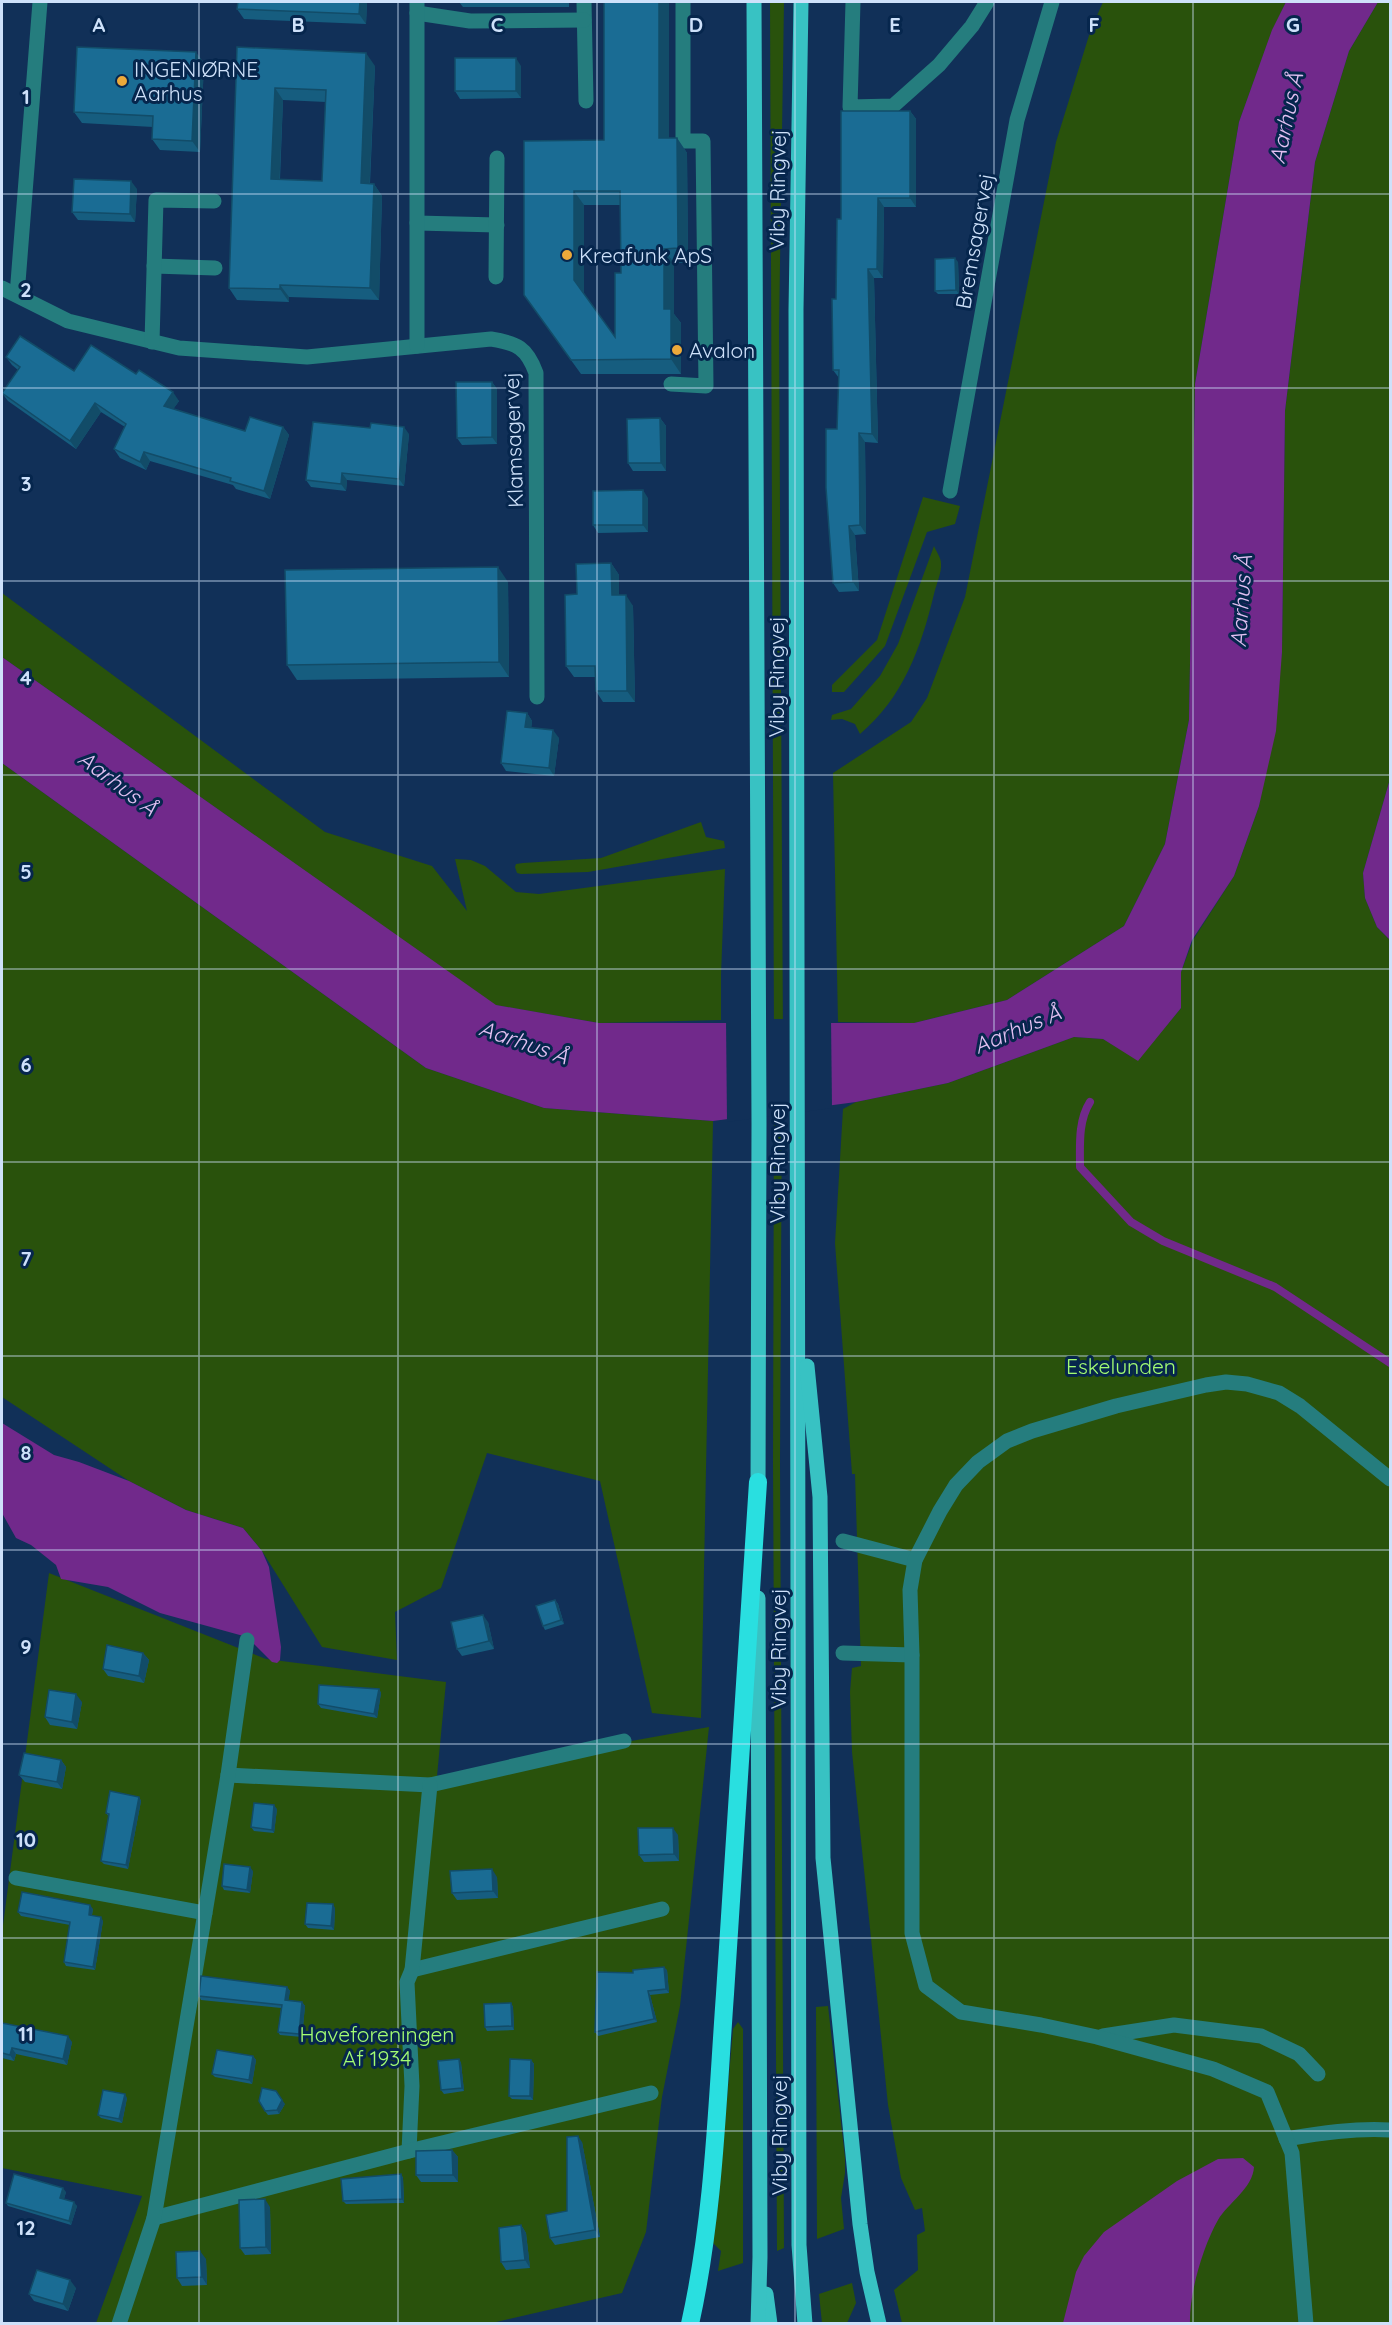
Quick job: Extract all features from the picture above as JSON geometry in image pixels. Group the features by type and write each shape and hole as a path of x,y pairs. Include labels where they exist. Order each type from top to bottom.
{"highway":[{"path":"690,2324 709,2205 758,1482"}],"main road":[{"name":"Viby Ringvej","path":"754,2 759,1123 760,2257 764,2319"},
{"name":"Viby Ringvej","path":"801,2 796,310 799,2245 805,2324"},
{"path":"798,1280 820,1497 823,1858 860,2224 867,2272 879,2324"}],"street":[{"path":"17,295 40,2"},
{"path":"584,2 586,101"},
{"path":"671,384 706,386 703,141 684,141 683,2"},
{"path":"853,2 850,107 893,106 939,65 972,26 987,2"},
{"name":"Bremsagervej","path":"950,491 1017,120 1052,2"},
{"path":"417,346 417,7 470,21 584,20"},
{"path":"496,277 497,158"},
{"path":"152,342 156,200 214,201"},
{"path":"417,223 497,225"},
{"path":"154,266 215,268"},
{"name":"Klamsagervej","path":"2,288 68,321 179,348 307,357 491,339 507,341 521,348 531,359 536,373 537,697"},
{"path":"1306,2324 1292,2153 1267,2092 1213,2069 1097,2037 961,2012 926,1986 912,1933 910,1590 915,1560 940,1510 956,1485 978,1462 1007,1442 1032,1431 1116,1406 1206,1385 1226,1382 1247,1384 1279,1393 1300,1406 1390,1479"},
{"path":"843,1541 915,1560"},
{"path":"119,2324 154,2218 228,1775 247,1641"},
{"path":"843,1653 912,1655"},
{"path":"228,1775 430,1785 624,1741"},
{"path":"408,2151 412,2086 407,1982 412,1970 430,1785"},
{"path":"16,1878 205,1913"},
{"path":"412,1970 662,1909"},
{"path":"1097,2037 1174,2025 1261,2036 1299,2054 1318,2074"},
{"path":"154,2218 408,2151 651,2093"},
{"path":"1286,2139 1363,2128 1390,2130"}],"green space":[{"path":"770,2 784,2 779,329 783,1041 774,1042"},
{"path":"1103,2 1286,2 1272,31 1239,122 1195,384 1189,720 1165,844 1124,926 1007,1000 914,1023 838,1022 833,773 911,722 927,698 965,597 1056,142 1091,29"},
{"name":"Eskelunden","path":"1378,2 1390,2 1390,779 1363,873 1365,898 1377,927 1390,940 1390,2323 902,2323 894,2290 918,2270 917,2235 925,2231 922,2208 915,2210 901,2178 888,2105 852,1752 850,1692 852,1668 861,1666 855,1474 852,1474 835,1243 843,1109 856,1102 948,1083 1074,1037 1103,1039 1138,1060 1181,1008 1181,972 1193,940 1234,876 1259,806 1282,652 1285,411 1315,162 1349,51"},
{"path":"923,497 960,506 955,524 927,532 885,646 844,692 832,692 832,685 877,640"},
{"path":"934,546 941,561 940,574 923,634 899,688 888,705 860,734 855,724 842,719 831,720 832,715 851,709 880,676 898,644"},
{"path":"2,593 325,832 432,866 467,911 455,859 471,860 485,866 516,892 539,894 725,869 721,1020 599,1023 495,1005 2,657"},
{"path":"2,763 426,1068 544,1108 713,1121 701,1718 652,1713 600,1481 487,1453 441,1588 395,1612 397,1660 322,1647 262,1551 243,1528 186,1510 129,1481 2,1397"},
{"path":"701,822 706,837 724,841 725,848 588,872 521,874 517,873 515,867 516,864 523,863 601,858"},
{"path":"774,1093 782,1093 780,1462 784,2248 777,2251 773,1463"},
{"name":"Haveforeningen Af 1934","path":"49,1573 266,1659 446,1682 437,1776 709,1727 680,2006 662,2097 646,2232 622,2293 492,2323 96,2323 142,2196 2,2168 2,1933"},
{"path":"828,2006 845,2158 841,2198 844,2229 817,2239 816,2007"},
{"path":"738,2022 743,2029 743,2263 718,2271 721,2251 713,2243 733,2029"},
{"path":"852,2283 856,2303 847,2323 822,2323 819,2294"}],"water":[{"name":"Aarhus Å","path":"1286,2 1378,2 1349,51 1315,162 1285,411 1282,652 1276,731 1259,806 1234,876 1192,940 1181,972 1181,1008 1138,1061 1103,1039 1074,1037 948,1083 856,1102 713,1121 544,1108 426,1068 2,763 2,657 496,1005 599,1023 914,1023 1007,1000 1124,926 1165,844 1189,720 1195,384 1239,122 1272,30"},
{"path":"1390,779 1390,940 1377,927 1365,898 1363,873"},
{"path":"2,1423 54,1455 129,1481 186,1510 243,1528 262,1551 269,1567 281,1647 280,1660 277,1663 272,1662 247,1637 160,1613 108,1587 61,1579 56,1565 31,1545 16,1538 2,1513"},
{"path":"1243,2158 1254,2167 1253,2175 1245,2189 1222,2214 1212,2231 1194,2285 1190,2323 1063,2323 1076,2272 1084,2256 1104,2232 1177,2181 1218,2159"}],"pier":[{"path":"726,1019 831,1019 832,1108 727,1122"}],"building":[{"path":"238,2 360,2 359,14 237,9"},
{"path":"604,2 659,2 659,138 677,138 678,248 664,249 664,309 671,309 671,359 571,360 524,295 524,141 604,140","holes":["574,191 620,191 621,273 615,273 615,337 574,280"]},
{"path":"77,47 196,52 192,141 152,139 153,116 74,112"},
{"path":"237,47 366,53 361,183 374,184 370,288 280,285 280,289 229,288","holes":["275,88 326,90 322,181 271,179"]},
{"path":"455,58 516,58 516,91 455,91"},
{"path":"841,111 910,111 910,198 878,198 877,269 868,269 872,434 859,433 860,525 849,526 853,582 833,583 826,488 826,429 837,429 839,370 833,370 832,299 836,299 837,219 841,219"},
{"path":"74,179 131,181 130,214 72,212"},
{"path":"955,258 956,290 935,291 935,259"},
{"path":"20,336 74,371 91,345 136,374 139,370 173,392 164,406 245,431 250,417 283,427 264,491 230,481 231,478 144,452 140,462 114,449 126,424 95,403 70,441 2,393 20,367 6,357"},
{"path":"456,382 492,382 492,437 457,438"},
{"path":"660,418 661,463 628,463 627,419"},
{"path":"313,422 370,428 371,423 404,427 399,479 342,473 341,484 306,480"},
{"path":"643,490 643,525 593,525 593,491"},
{"path":"611,563 612,595 626,595 627,691 596,691 595,666 566,666 565,595 577,594 576,564"},
{"path":"498,567 499,662 287,665 285,570"},
{"path":"507,711 527,713 525,727 553,730 549,768 501,763"},
{"path":"555,1600 561,1620 543,1626 536,1606"},
{"path":"483,1615 489,1641 457,1649 451,1622"},
{"path":"107,1645 143,1653 139,1676 103,1669"},
{"path":"319,1685 379,1689 374,1714 318,1704"},
{"path":"49,1690 76,1694 72,1722 45,1717"},
{"path":"24,1753 61,1760 57,1782 19,1775"},
{"path":"110,1791 139,1797 126,1865 101,1861 109,1814 106,1813"},
{"path":"254,1803 274,1805 272,1830 251,1827"},
{"path":"638,1828 673,1828 674,1854 639,1855"},
{"path":"224,1864 250,1867 247,1890 222,1886"},
{"path":"492,1869 493,1891 452,1893 450,1871"},
{"path":"22,1892 90,1905 89,1915 101,1917 93,1967 64,1962 70,1922 18,1912"},
{"path":"307,1903 333,1904 331,1926 305,1924"},
{"path":"664,1967 666,1989 648,1991 654,2019 595,2032 597,1972 633,1973 633,1970"},
{"path":"201,1976 287,1987 285,2000 302,2002 299,2034 278,2032 282,2005 199,1996"},
{"path":"511,2003 512,2026 485,2027 484,2004"},
{"path":"2,2023 68,2036 63,2059 12,2048 10,2055 2,2053"},
{"path":"217,2050 253,2056 249,2080 212,2074"},
{"path":"459,2059 462,2088 441,2090 438,2061"},
{"path":"510,2059 531,2060 530,2096 509,2096"},
{"path":"262,2088 276,2091 282,2100 277,2110 265,2111 259,2101"},
{"path":"103,2090 125,2094 119,2119 98,2115"},
{"path":"578,2136 595,2230 550,2238 546,2215 567,2211 567,2137"},
{"path":"452,2150 453,2175 416,2175 416,2151"},
{"path":"14,2174 63,2188 60,2198 74,2202 69,2221 6,2203"},
{"path":"401,2174 402,2199 343,2201 341,2179"},
{"path":"265,2199 266,2247 240,2248 239,2200"},
{"path":"521,2225 525,2260 501,2262 499,2228"},
{"path":"200,2251 202,2277 177,2278 176,2252"},
{"path":"37,2270 70,2280 63,2304 29,2294"}],"waterway":[{"path":"1090,1102 1083,1117 1080,1167 1131,1222 1163,1241 1275,1287 1390,1363"}],"place":[{"name":"INGENIØRNE Aarhus","path":"122,81"},
{"name":"Kreafunk ApS","path":"567,255"},
{"name":"Avalon","path":"677,350"}]}
